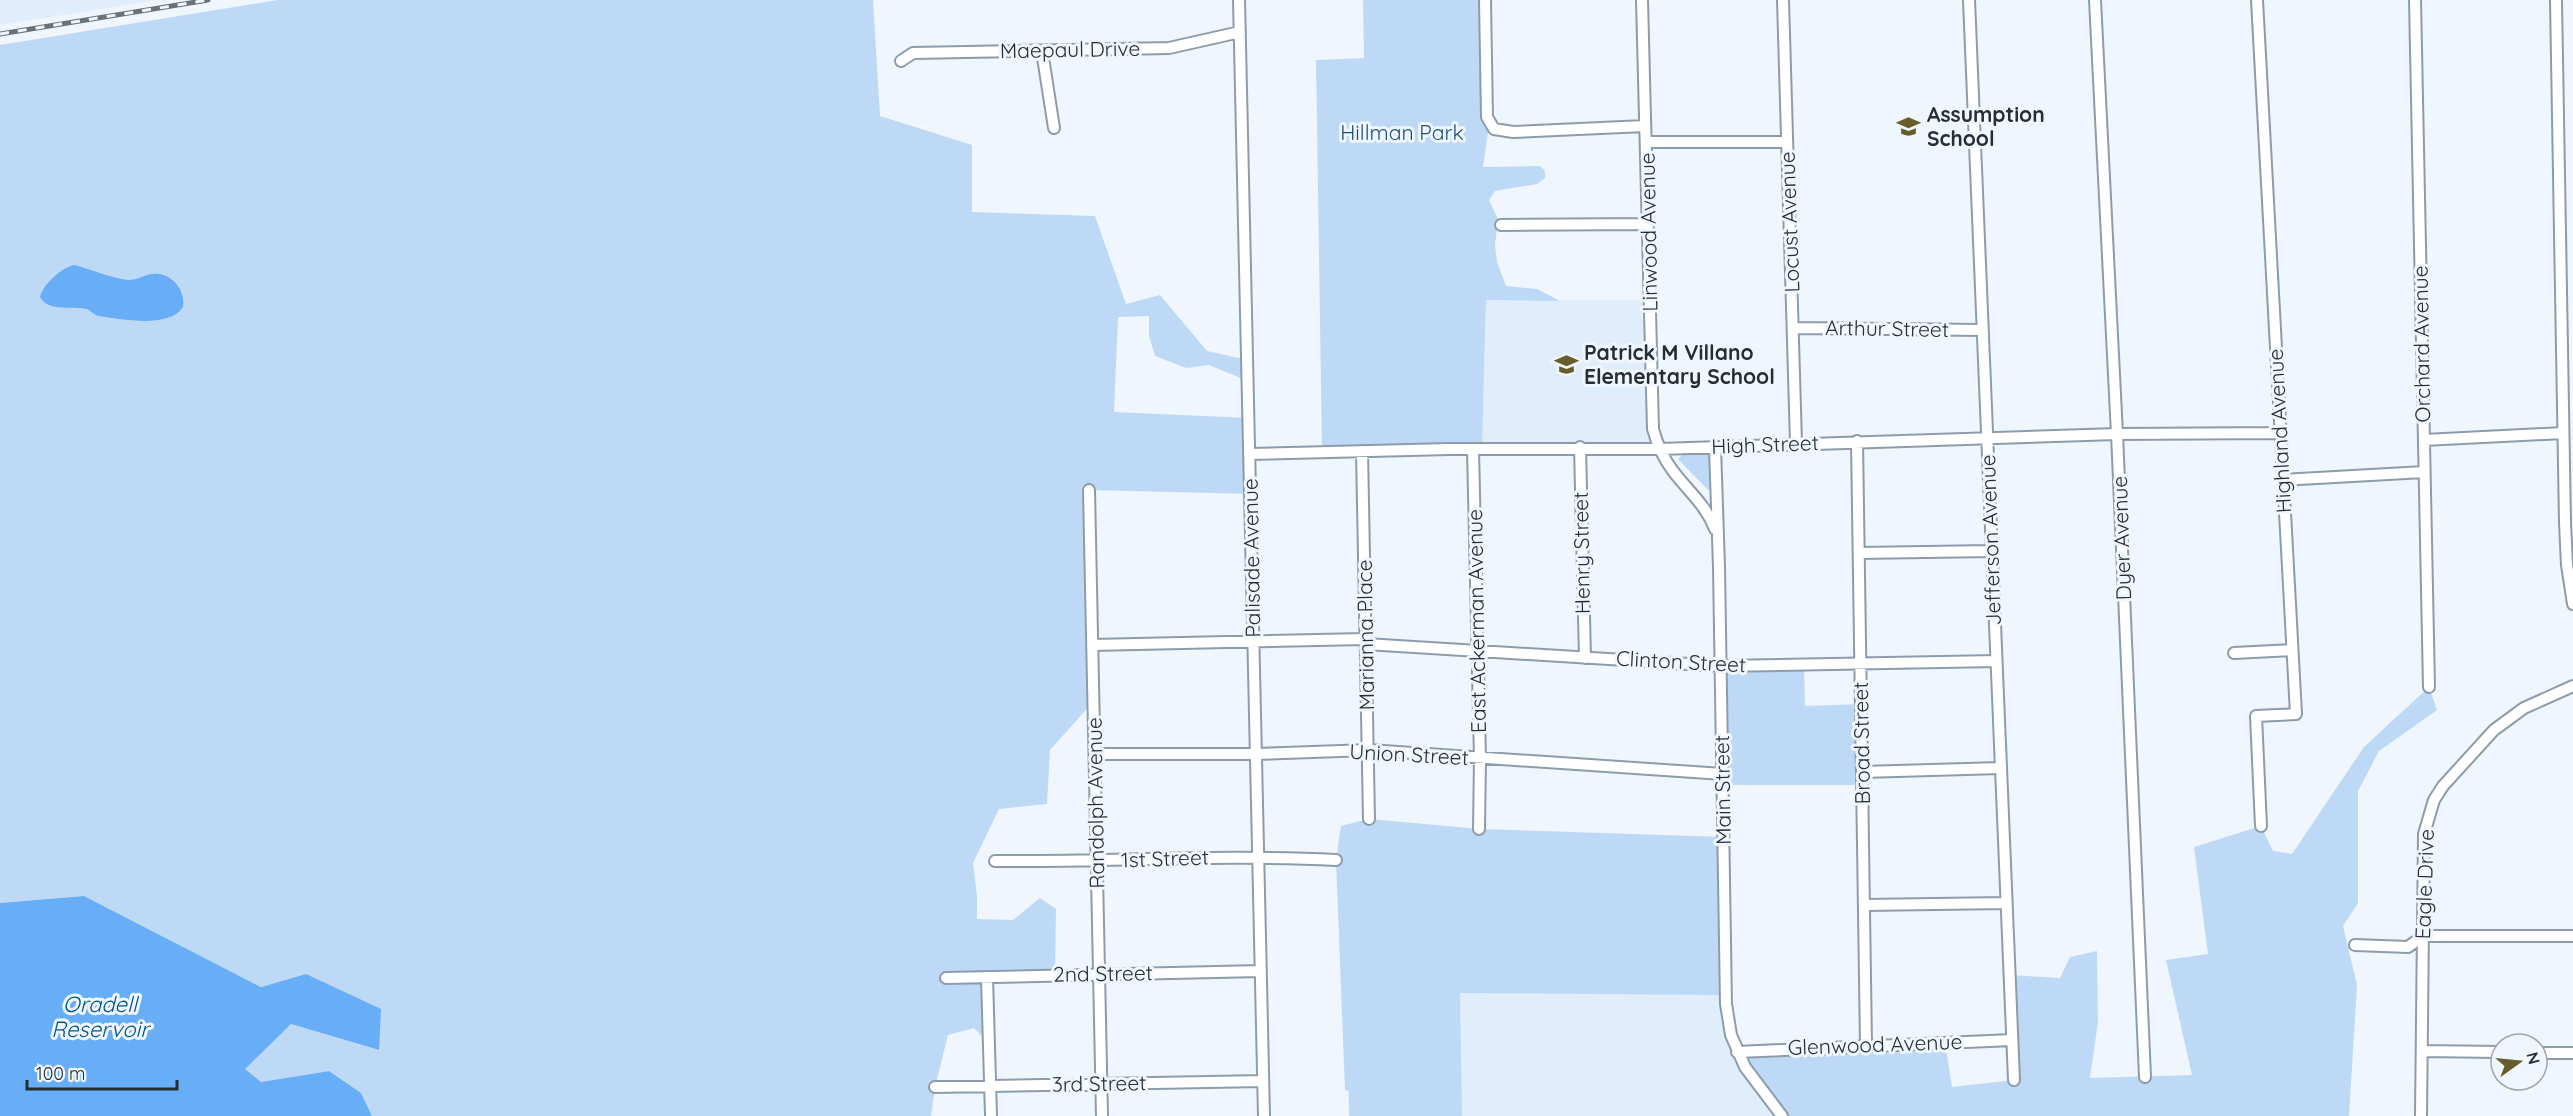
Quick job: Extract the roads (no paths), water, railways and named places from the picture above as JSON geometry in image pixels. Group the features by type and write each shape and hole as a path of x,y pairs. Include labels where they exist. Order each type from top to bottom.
{"street":[{"name":"Palisade Avenue","path":"1239,0 1264,1116"},
{"path":"1485,0 1487,117 1494,129 1514,132 1645,126"},
{"name":"Linwood Avenue","path":"1642,0 1653,429 1660,449 1673,471 1710,516 1716,532 1719,553"},
{"name":"Locust Avenue","path":"1783,0 1796,443"},
{"name":"Jefferson Avenue","path":"1969,0 2014,1080"},
{"name":"Dyer Avenue","path":"2095,0 2117,434 2145,1077"},
{"name":"Highland Avenue","path":"2257,0 2296,714 2256,716 2261,826"},
{"name":"Orchard Avenue","path":"2415,0 2429,687"},
{"path":"2556,0 2563,433 2569,522 2567,565 2573,604"},
{"name":"Maepaul Drive","path":"902,61 913,53 1169,48 1240,32"},
{"path":"1042,51 1054,128"},
{"path":"1647,142 1787,142"},
{"path":"1501,225 1646,224"},
{"name":"Arthur Street","path":"1793,328 1982,330"},
{"name":"High Street","path":"1250,454 1580,447 1660,449 2117,434 2280,433"},
{"path":"2424,440 2563,433"},
{"name":"Broad Street","path":"1857,441 1866,1045"},
{"name":"Henry Street","path":"1580,447 1585,658"},
{"name":"Main Street","path":"1715,447 1719,553 1726,1004 1737,1052 1754,1082 1782,1116"},
{"name":"East Ackerman Avenue","path":"1473,449 1480,759 1479,829"},
{"name":"Marianna Place","path":"1362,451 1369,819"},
{"path":"2283,480 2424,472"},
{"name":"Randolph Avenue","path":"1089,490 1102,1116"},
{"path":"1859,553 1991,550"},
{"name":"Clinton Street","path":"1092,645 1366,642 1721,666 1996,661"},
{"path":"2234,653 2292,650"},
{"name":"Eagle Drive","path":"2421,1116 2424,834 2434,800 2494,730 2507,719 2524,708 2573,686"},
{"name":"Union Street","path":"1095,754 1256,754 1369,750 1723,774"},
{"path":"1862,772 2001,768"},
{"name":"1st Street","path":"995,861 1097,862 1259,856 1336,860"},
{"path":"1864,905 2006,903"},
{"path":"2355,945 2408,947 2423,936 2573,936"},
{"name":"2nd Street","path":"946,978 1261,970"},
{"path":"987,977 991,1116"},
{"name":"Glenwood Avenue","path":"1737,1052 2012,1040"},
{"path":"2422,1051 2489,1052"},
{"path":"2549,1053 2573,1053"},
{"name":"3rd Street","path":"934,1086 1263,1081"}],"water":[{"path":"75,265 129,280 152,274 165,275 171,278 179,288 183,307 176,314 167,318 144,321 99,316 87,309 55,307 44,302 40,297 49,282 64,269"},
{"name":"Oradell Reservoir","path":"84,896 261,987 306,974 381,1009 379,1050 291,1024 245,1069 261,1082 329,1071 361,1093 372,1116 0,1116 0,903"}],"railway":[{"path":"0,34 208,0"}],"place":[{"name":"Assumption School","path":"1909,127"},
{"name":"Patrick M Villano Elementary School","path":"1566,365"}],"park label":[{"name":"Hillman Park","path":"1402,133"}]}
